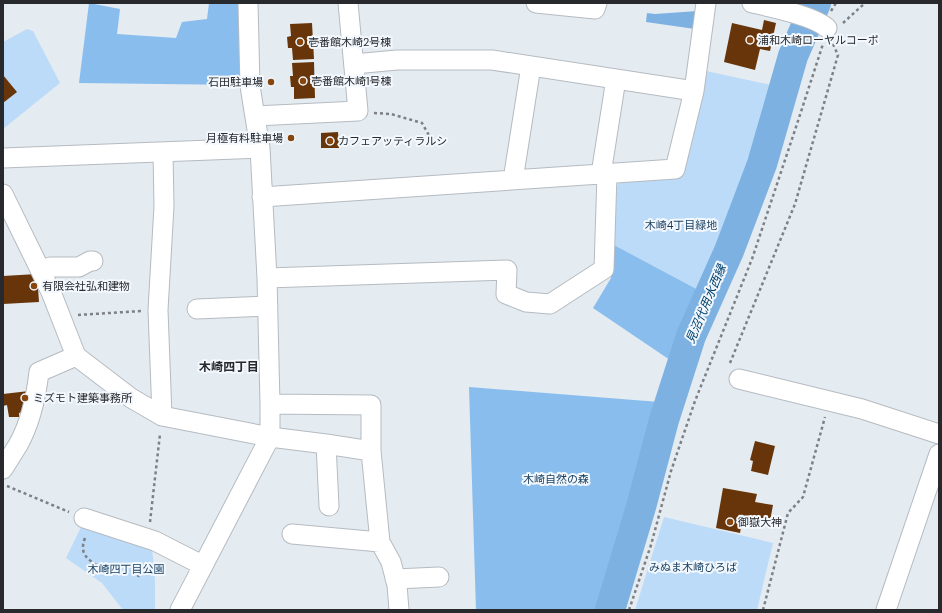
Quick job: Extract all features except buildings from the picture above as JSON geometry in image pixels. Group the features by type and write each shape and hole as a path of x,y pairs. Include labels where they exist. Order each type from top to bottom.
{"street":[{"path":"180,610 202,565 270,437 267,278 260,148 250,86 248,3"},
{"path":"256,116 358,111 348,3"},
{"path":"536,3 595,9 597,3"},
{"path":"262,197 675,169 694,91 706,3"},
{"path":"752,3 787,11 825,26"},
{"path":"354,64 397,60 484,60 694,91"},
{"path":"513,180 531,66"},
{"path":"267,278 507,270 506,294 526,302 550,304 604,269 604,174 616,80"},
{"path":"3,158 260,148"},
{"path":"162,416 158,310 164,206 163,152"},
{"path":"3,194 62,316 76,356 131,398 162,416 270,437 372,451"},
{"path":"42,272 50,267 80,267 90,261 93,261"},
{"path":"197,309 268,306"},
{"path":"5,461 18,445 30,420 39,372 76,356"},
{"path":"739,379 862,409 939,434"},
{"path":"270,404 371,405 372,451 380,542 391,562 399,610"},
{"path":"326,444 329,506"},
{"path":"886,610 939,454"},
{"path":"84,518 148,538 202,565"},
{"path":"292,534 380,542"},
{"path":"395,579 439,577"}],"path":[{"path":"825,26 841,25 865,3"},
{"path":"739,379 728,368 796,204 838,55 825,26"},
{"path":"629,610 651,545 671,471 695,401 752,259 797,124 825,26"},
{"path":"358,111 391,114 422,123 431,139"},
{"path":"62,316 158,310"},
{"path":"763,610 788,513 803,497 830,401"},
{"path":"148,538 162,416"},
{"path":"3,484 84,518"},
{"path":"85,538 81,546 84,555 102,569"},
{"path":"138,577 140,571"}],"green space":[{"path":"89,3 120,9 117,34 176,38 182,22 207,19 209,3 240,3 242,85 79,83"},
{"path":"27,29 33,31 60,83 3,129 3,42"},
{"name":"木崎4丁目緑地","path":"706,71 780,87 742,208 704,293 612,244 614,190 620,181 683,176"},
{"name":"木崎自然の森","path":"612,244 704,293 682,344 630,527 603,610 476,610 469,387 659,402 670,360 593,308 611,278"},
{"name":"みぬま木崎ひろば","path":"664,517 773,543 757,610 635,610"},
{"name":"木崎四丁目公園","path":"82,525 152,548 155,580 155,610 123,610 102,583 66,558"}],"shaded area":[{"path":"698,11 695,29 646,22 647,13 655,14"}],"waterway":[{"name":"見沼代用水西縁","path":"610,610 641,507 664,420 691,336 729,251 762,164 793,56 816,3"}],"place":[{"name":"浦和木崎ローヤルコーポ","path":"750,40"},
{"name":"壱番館木崎2号棟","path":"300,42"},
{"name":"壱番館木崎1号棟","path":"303,81"},
{"name":"石田駐車場","path":"271,82"},
{"name":"月極有料駐車場","path":"291,138"},
{"name":"カフェアッティラルシ","path":"330,141"},
{"name":"有限会社弘和建物","path":"34,286"},
{"name":"ミズモト建築事務所","path":"25,398"},
{"name":"御嶽大神","path":"730,522"}],"district":[{"name":"木崎四丁目","path":"229,367"}]}
